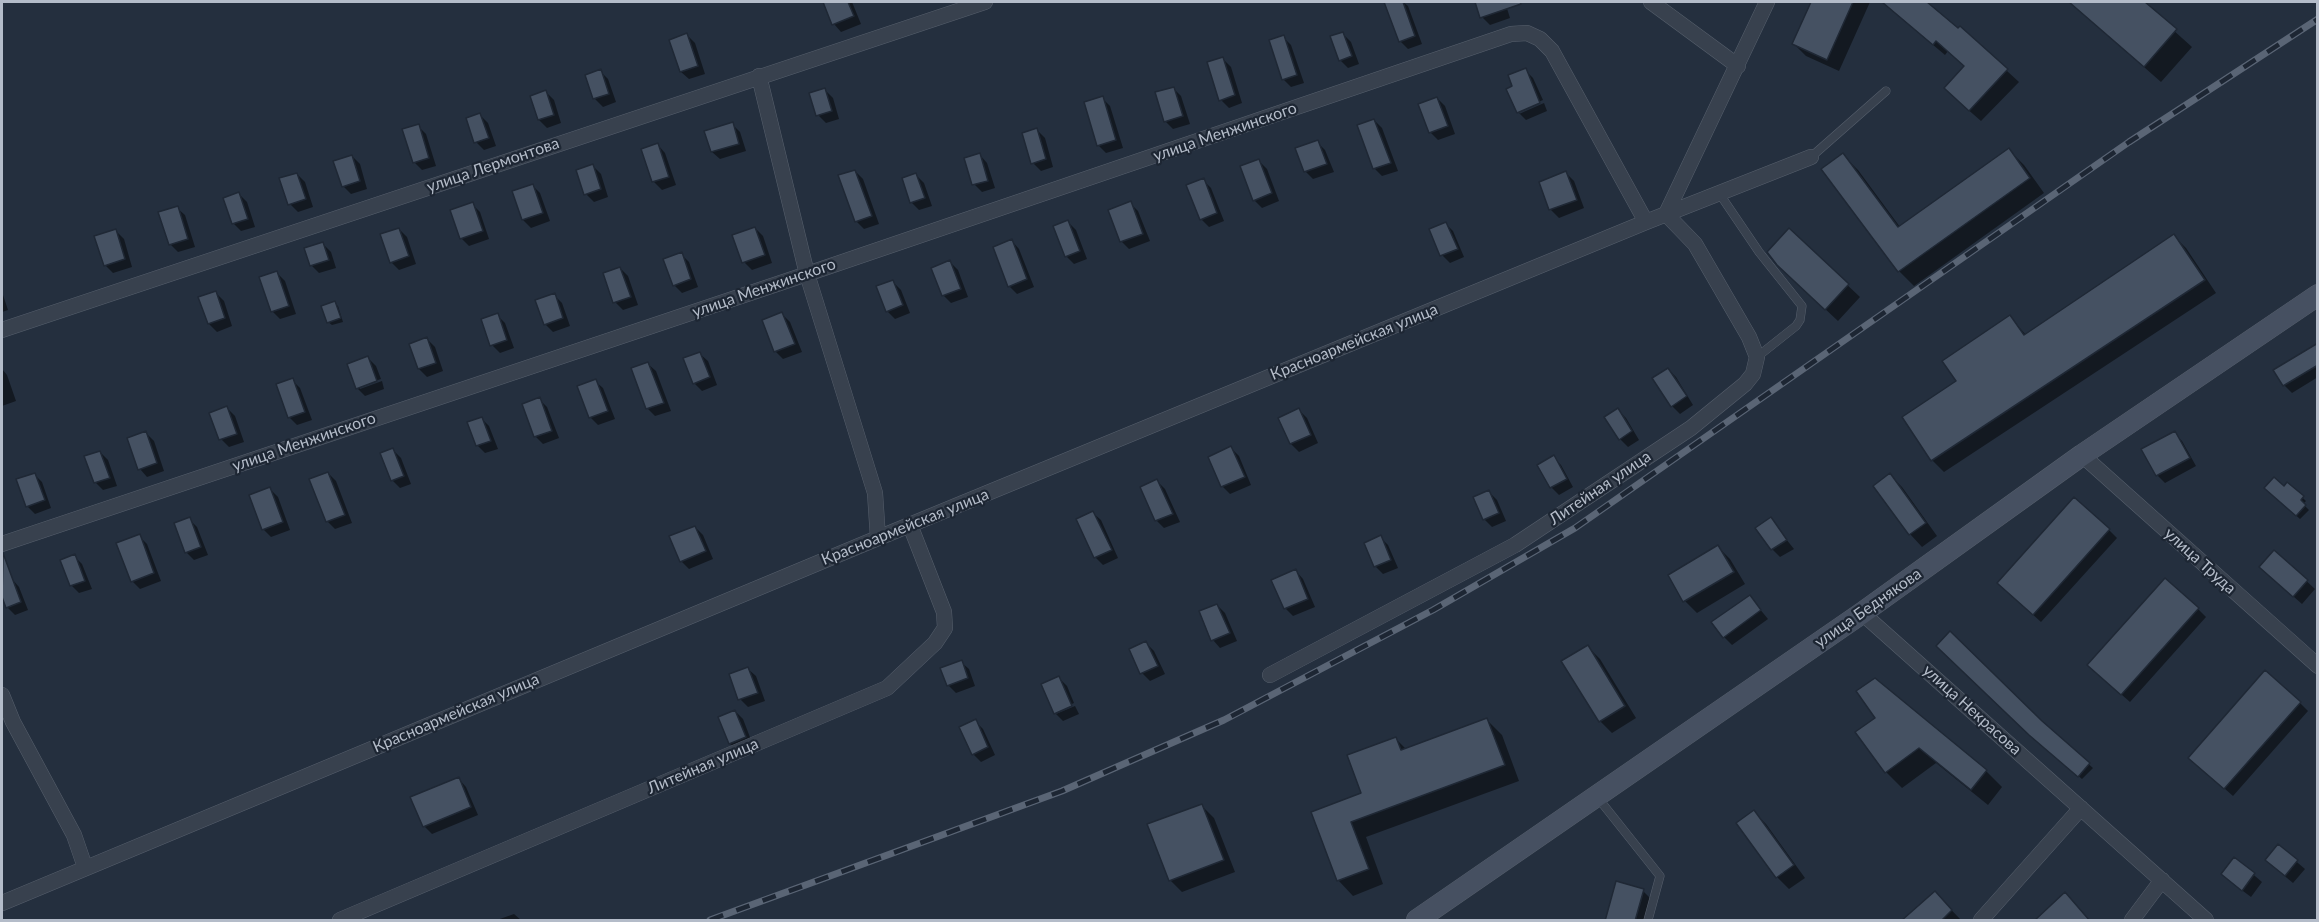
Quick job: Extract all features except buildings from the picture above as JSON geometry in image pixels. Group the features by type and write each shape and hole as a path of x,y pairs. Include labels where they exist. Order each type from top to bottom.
{"street":[{"name":"улица Лермонтова","path":"2,330 985,2"},
{"path":"1651,2 1738,66"},
{"path":"1757,357 1752,343 1695,244 1666,214 1767,2"},
{"name":"улица Менжинского","path":"2,544 807,274 1510,34 1527,33 1540,39 1552,51 1646,222"},
{"path":"759,76 807,274 875,493 878,538"},
{"name":"Красноармейская улица","path":"2,903 878,538 1646,222 1811,157"},
{"name":"улица Беднякова","path":"1419,920 1862,613 2082,455 2316,299"},
{"name":"Литейная улица","path":"1270,675 1515,545 1691,428 1745,384 1753,374 1757,357"},
{"name":"улица Труда","path":"2082,455 2318,666"},
{"name":"Литейная улица","path":"340,921 887,688 935,643 945,628 945,612 910,525"},
{"name":"улица Некрасова","path":"1862,613 2206,921"},
{"path":"2,695 74,835 85,867"},
{"path":"1981,921 2081,807"},
{"path":"2133,921 2162,880"}],"lane":[{"path":"1811,157 1886,91"},
{"path":"1719,193 1759,252 1802,306 1800,320 1796,326 1757,357"},
{"path":"1597,796 1660,876 1648,921"}],"railway":[{"path":"710,920 1062,791 1224,720 1433,610 1575,528 2129,142 2318,19"}]}
